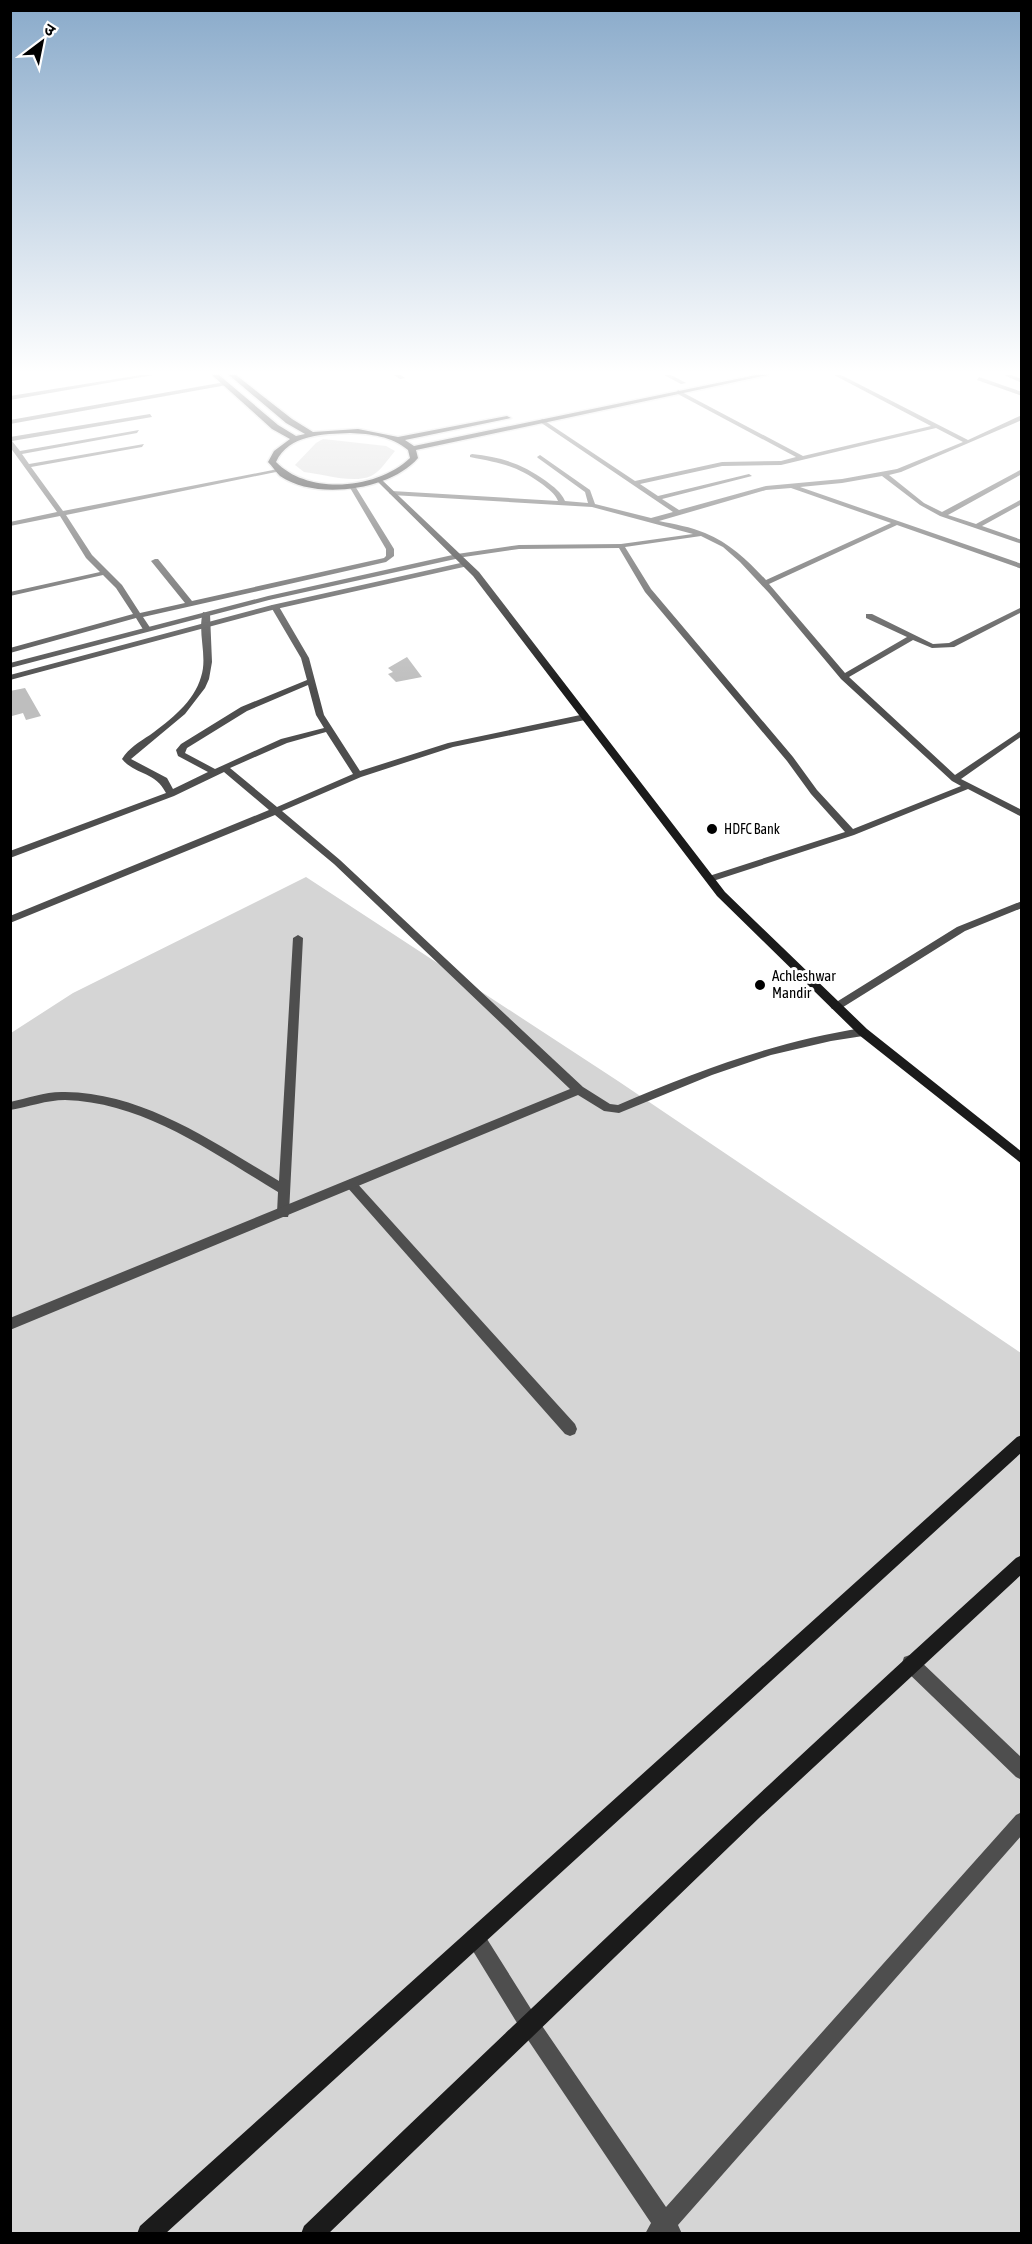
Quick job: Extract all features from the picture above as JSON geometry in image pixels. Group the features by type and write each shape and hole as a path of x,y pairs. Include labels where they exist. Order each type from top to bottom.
{"main road":[{"path":"294,480 306,483 352,486 380,481 476,574 721,894 863,1032 1022,1159"},
{"path":"148,2234 1022,1442"},
{"path":"312,2234 529,2024 910,1663 1022,1563"}],"street":[{"path":"37,480 89,556 119,587 147,628"},
{"path":"10,524 229,480"},
{"path":"540,480 558,494 562,502"},
{"path":"572,480 588,491 592,505"},
{"path":"630,480 677,512"},
{"path":"635,483 650,480"},
{"path":"657,498 733,480"},
{"path":"653,520 766,488 839,480"},
{"path":"891,480 922,504 942,515 1020,541"},
{"path":"942,515 1006,480"},
{"path":"788,485 1022,567"},
{"path":"10,651 139,615 386,560 390,556 390,549 352,486"},
{"path":"392,493 592,505 702,534 743,560 844,677 955,779 966,787 1022,814"},
{"path":"976,527 1022,501"},
{"path":"765,583 897,523"},
{"path":"10,657 14,665 147,628 457,556 519,547 621,546 702,534"},
{"path":"621,546 648,590 790,759 814,792 851,833"},
{"path":"155,561 190,604"},
{"path":"10,678 275,607 465,564"},
{"path":"10,594 103,573"},
{"path":"275,607 304,658 314,696 328,729 358,774"},
{"path":"868,616 932,646 951,645 1022,609"},
{"path":"171,794 164,780 126,759 183,712 205,680 208,640 204,626 206,614"},
{"path":"844,677 912,638"},
{"path":"311,681 244,709 184,746 180,750 181,754 221,771 278,810 337,862 579,1090 608,1108 619,1109 753,1055 836,1035 863,1032"},
{"path":"10,920 278,810 358,774 451,745 585,717"},
{"path":"10,855 171,794 284,741 328,729"},
{"path":"955,779 1022,732"},
{"path":"710,879 851,833 966,787"},
{"path":"836,1006 961,929 1022,904"},
{"path":"283,1213 298,938"},
{"path":"10,1324 579,1090"},
{"path":"10,1106 63,1096 114,1102 160,1119 284,1190"},
{"path":"351,1185 570,1429"},
{"path":"910,1663 1022,1771"},
{"path":"475,1938 664,2231 1022,1821"}],"shaded area":[{"path":"306,877 618,1081 1021,1353 1021,2233 11,2234 11,1033 73,993"}],"building":[{"path":"407,657 422,677 396,682 388,674 393,672 388,668"},
{"path":"25,688 41,716 26,720 23,713 12,716 10,691"}],"place":[{"name":"HDFC Bank","path":"712,829"},
{"name":"Achleshwar Mandir","path":"760,985"}]}
